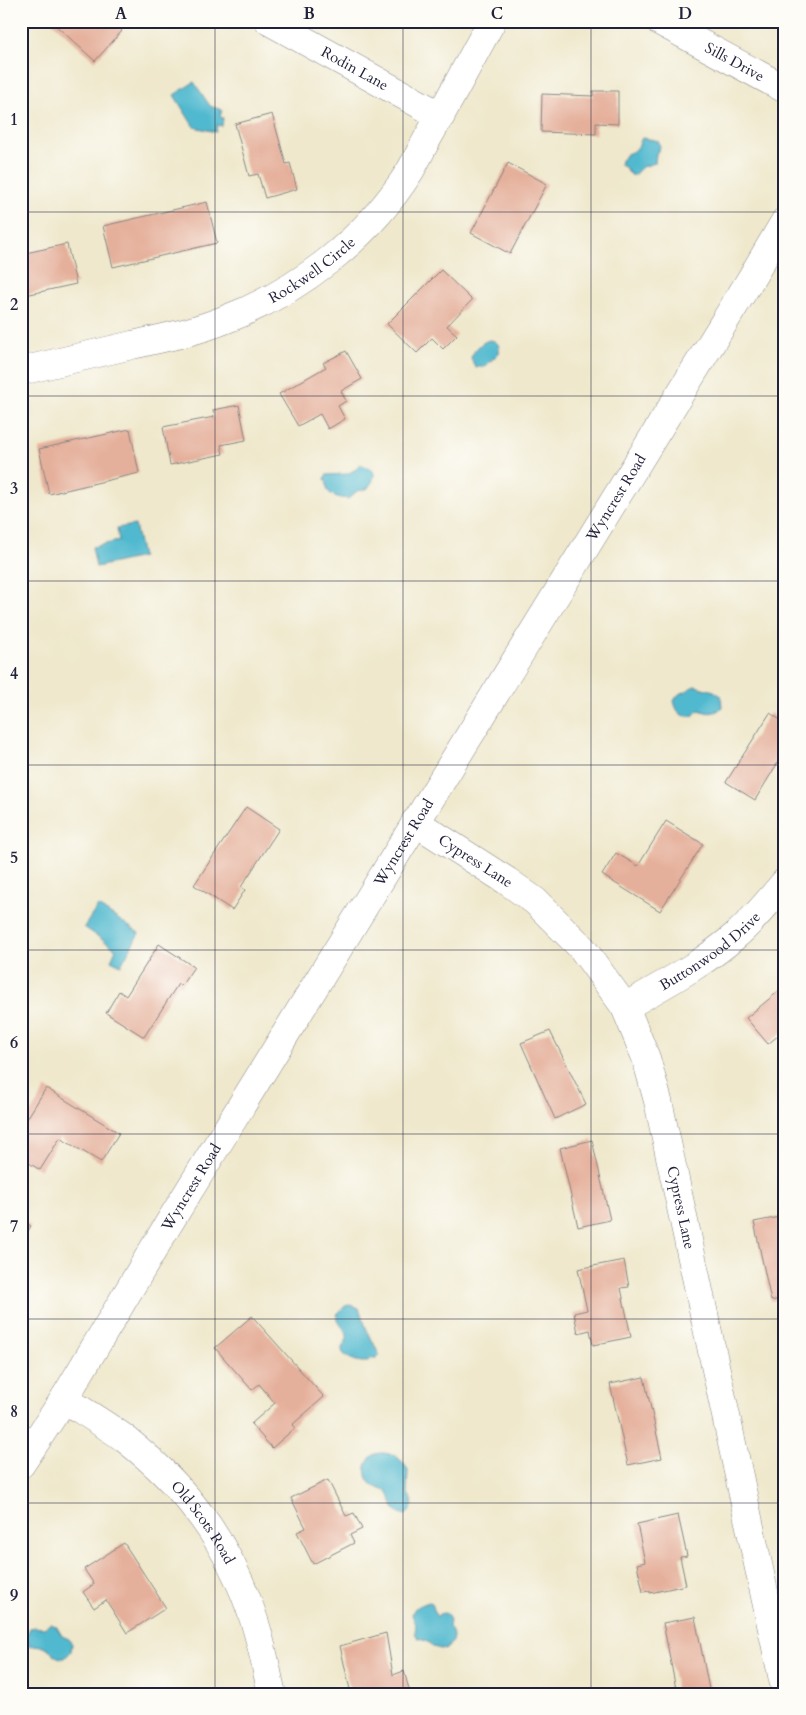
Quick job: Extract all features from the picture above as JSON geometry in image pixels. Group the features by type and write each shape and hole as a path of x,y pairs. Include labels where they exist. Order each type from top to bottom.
{"street":[{"name":"Rodin Lane","path":"269,21 440,116"},
{"name":"Rockwell Circle","path":"21,371 196,330 268,300 322,265 375,217 409,172 492,21"},
{"name":"Sills Drive","path":"659,21 785,90"},
{"name":"Wyncrest Road","path":"21,1464 64,1399 108,1322 785,221"},
{"name":"Cypress Lane","path":"415,822 507,881 542,907 582,948 625,1007 646,1058 658,1101 785,1689"},
{"name":"Buttonwood Drive","path":"625,1007 704,960 735,936 764,907 785,882"},
{"name":"Old Scots Road","path":"64,1399 130,1443 169,1476 203,1516 235,1571 254,1620 272,1694"}],"water":[{"path":"194,82 210,106 222,110 220,117 223,118 222,126 217,125 216,132 194,127 174,95"},
{"path":"642,138 659,142 660,147 656,154 655,163 642,167 633,176 625,167 620,165 621,160 639,146"},
{"path":"490,340 498,344 499,353 484,367 475,367 471,358 472,355 481,344"},
{"path":"359,465 370,468 374,474 367,489 357,491 348,499 332,495 328,491 326,475 347,474 358,468"},
{"path":"135,525 142,557 96,567 92,547 119,541 117,528"},
{"path":"695,686 714,691 721,696 722,707 712,713 700,710 693,716 685,716 680,713 674,701 679,694"},
{"path":"98,906 139,933 121,965 111,960 116,949 84,927"},
{"path":"350,1305 359,1308 379,1354 376,1358 359,1362 343,1353 342,1348 347,1335 338,1321 337,1314 345,1306"},
{"path":"376,1454 394,1455 404,1463 408,1471 407,1491 413,1504 406,1515 401,1514 395,1509 387,1491 372,1485 367,1477 366,1468 369,1460"},
{"path":"429,1602 432,1603 437,1617 439,1614 444,1613 447,1614 450,1620 449,1627 453,1639 445,1650 433,1647 430,1643 418,1638 415,1633 416,1624 412,1615 414,1609"},
{"path":"50,1624 56,1626 62,1636 69,1639 72,1644 71,1651 65,1658 60,1658 42,1646 28,1645 26,1636 30,1628 44,1628"}],"building":[{"path":"51,21 112,21 122,31 95,61"},
{"path":"593,91 618,91 618,124 596,123 596,134 541,132 542,94 593,96"},
{"path":"272,114 286,164 290,163 297,189 265,198 258,174 249,176 235,124"},
{"path":"508,163 547,184 510,254 471,233"},
{"path":"207,202 217,243 113,267 103,226"},
{"path":"67,244 76,284 21,296 21,254"},
{"path":"441,270 472,300 447,326 457,335 443,349 432,338 417,353 387,324"},
{"path":"346,351 362,379 341,391 346,401 338,406 345,419 328,429 320,414 298,426 279,394 326,367 323,363"},
{"path":"239,405 246,440 221,445 223,454 170,465 163,427 214,417 213,410"},
{"path":"130,429 139,473 49,494 39,449"},
{"path":"770,713 785,723 785,751 755,800 726,782"},
{"path":"246,807 279,829 241,887 245,890 232,910 194,885"},
{"path":"666,821 703,844 660,911 602,875 616,853 638,866"},
{"path":"159,944 194,967 181,986 178,984 144,1037 106,1013 119,991 126,996"},
{"path":"785,986 785,1030 768,1044 746,1018"},
{"path":"550,1031 586,1104 555,1119 521,1043"},
{"path":"46,1088 119,1133 101,1162 60,1138 40,1170 21,1158 21,1120 25,1122"},
{"path":"592,1140 610,1220 578,1227 560,1148"},
{"path":"785,1216 785,1298 771,1301 754,1222"},
{"path":"21,1220 31,1226 21,1241"},
{"path":"624,1260 629,1287 621,1288 631,1337 593,1345 590,1330 578,1333 574,1313 587,1310 578,1269"},
{"path":"252,1316 324,1397 292,1425 295,1428 272,1448 251,1424 275,1403 259,1384 252,1390 215,1348"},
{"path":"644,1377 662,1458 628,1465 610,1384"},
{"path":"328,1480 346,1516 354,1513 362,1529 350,1535 354,1543 313,1564 297,1532 306,1528 291,1498"},
{"path":"678,1515 687,1556 680,1557 686,1585 650,1593 650,1591 643,1592 637,1564 645,1562 637,1524"},
{"path":"124,1543 166,1608 127,1633 106,1600 94,1608 83,1592 94,1584 84,1569"},
{"path":"695,1617 710,1694 677,1694 663,1623"},
{"path":"386,1633 393,1675 404,1671 410,1693 351,1694 340,1646"}]}
